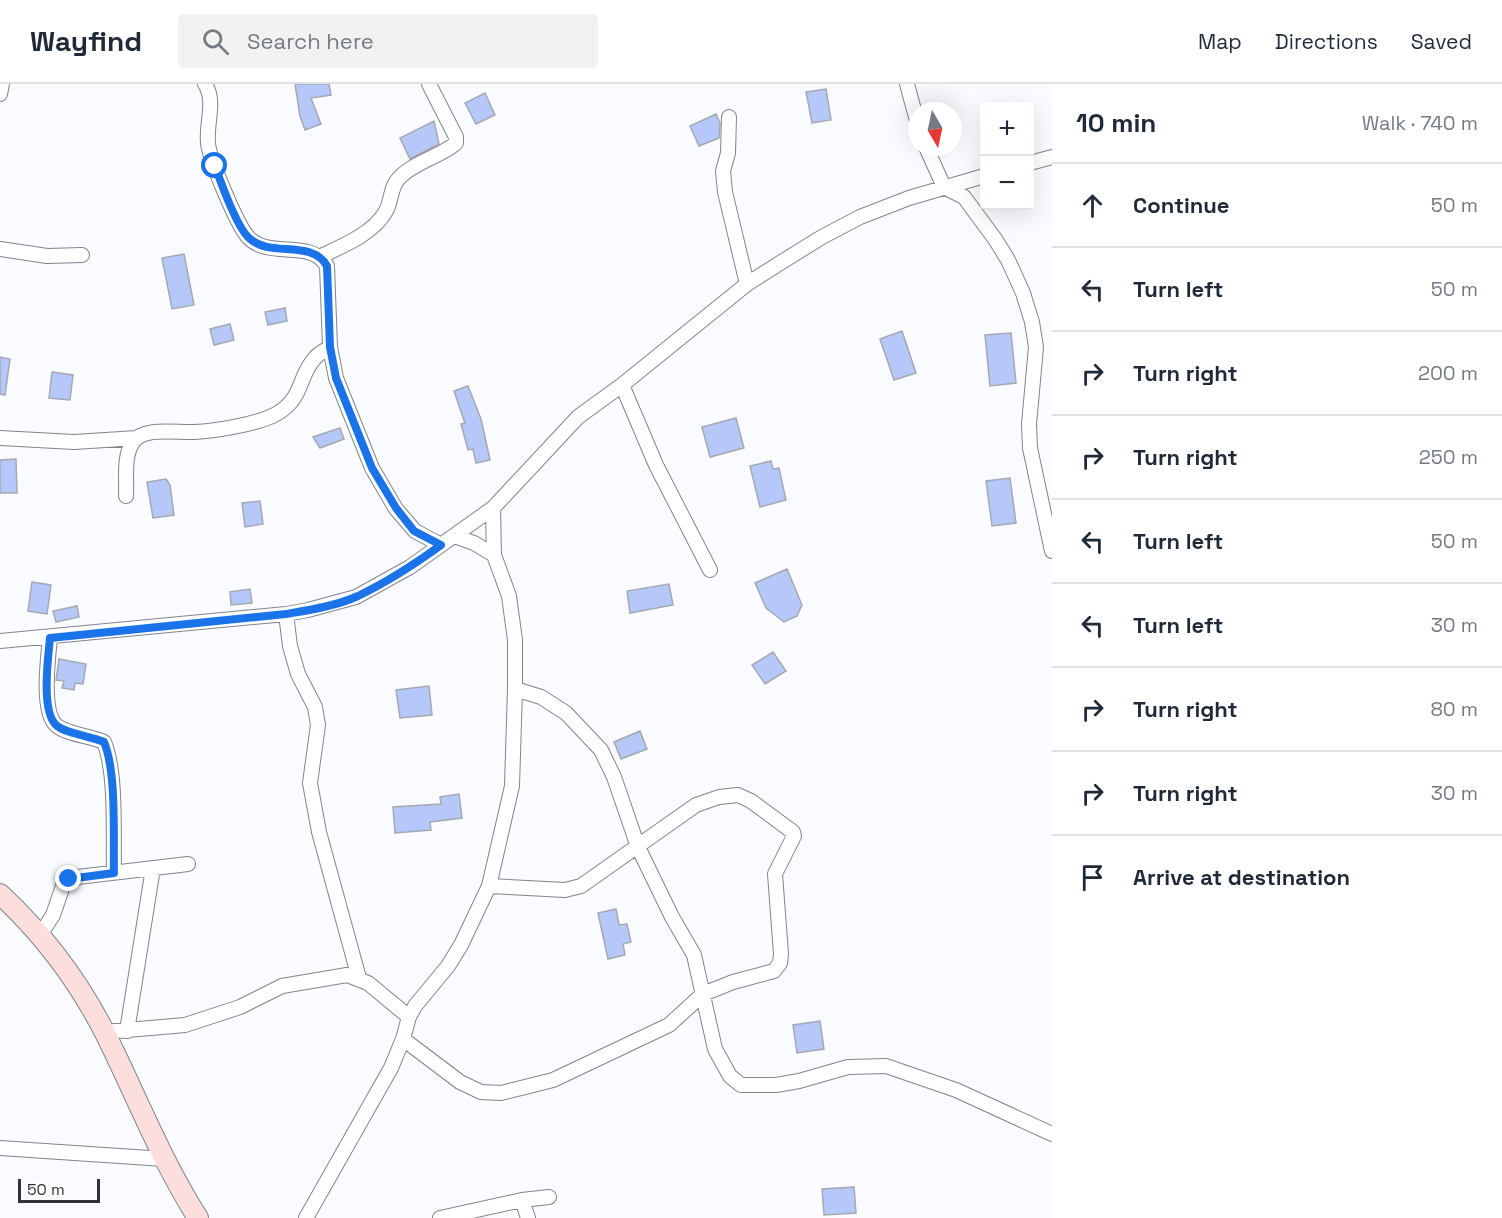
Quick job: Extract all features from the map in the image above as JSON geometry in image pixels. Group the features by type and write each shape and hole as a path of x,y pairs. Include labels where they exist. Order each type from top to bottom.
{"street":[{"path":"0,94 2,84"},
{"path":"205,84 211,95 208,144 228,200 247,236 257,244 271,248 310,252 321,256 327,266 330,347 336,378 372,468 396,508 414,531 441,545"},
{"path":"321,256 341,247 373,226 386,211 392,190 399,177 456,143 456,137 429,84"},
{"path":"906,84 911,102"},
{"path":"729,117 728,153 723,171 725,192 747,284"},
{"path":"930,156 944,187 964,197 1008,260 1023,293 1032,322 1036,347 1029,424 1030,448 1052,551"},
{"path":"1034,161 1052,156"},
{"path":"0,641 286,614 356,597 410,567 493,508 578,417 622,385 747,284 822,237 860,217 909,198 980,177"},
{"path":"964,197 968,181"},
{"path":"0,249 47,256 82,255"},
{"path":"126,496 128,454 132,443 137,438 144,434 194,432 240,426 275,415 290,405 300,390 309,366 316,357 330,347"},
{"path":"622,385 656,465 710,570"},
{"path":"0,438 74,442 137,438"},
{"path":"306,1218 391,1068 414,1006 448,966 461,945 489,886 512,786 515,689 515,640 509,596 494,555 493,508"},
{"path":"454,536 474,543 494,555"},
{"path":"286,614 290,646 298,674 315,707 318,724 310,783 319,832 359,978"},
{"path":"50,638 46,688 55,725 71,733 91,736 104,742 109,753 114,873"},
{"path":"515,689 541,697 566,713 601,750 614,777 638,847 672,917 694,955 715,1049 730,1076 741,1084 776,1085 848,1067 886,1066 956,1090 1052,1134"},
{"path":"403,1039 460,1082 481,1092 501,1093 553,1080 669,1025 703,994 733,982 774,971 780,963 781,954 775,873 794,840 793,832 751,801 738,795 719,797 696,805 581,886 566,890 489,886"},
{"path":"39,937 53,915 64,883 69,879 188,864"},
{"path":"127,1031 153,868"},
{"path":"0,894 71,975 104,1032 183,1196 198,1218"},
{"path":"104,1032 185,1025 240,1007 282,986 337,975 359,978 368,983 409,1017"},
{"path":"0,1148 164,1159"},
{"path":"440,1218 522,1200 549,1197"},
{"path":"522,1200 528,1218"}],"building":[{"path":"295,84 329,84 331,95 311,98 321,124 305,130 300,116"},
{"path":"826,89 831,120 812,123 806,92"},
{"path":"485,93 495,115 476,124 465,103"},
{"path":"716,114 720,123 719,138 699,146 690,126"},
{"path":"434,121 439,144 410,159 400,138"},
{"path":"184,254 194,305 172,309 162,258"},
{"path":"285,308 287,321 268,325 265,312"},
{"path":"230,324 234,340 214,345 210,329"},
{"path":"902,331 916,373 894,380 880,339"},
{"path":"1011,333 1016,383 990,386 985,335"},
{"path":"0,357 10,359 5,395 0,394"},
{"path":"52,372 73,375 70,400 49,398"},
{"path":"468,386 481,419 490,460 476,463 473,449 468,450 461,424 465,423 454,391"},
{"path":"736,418 744,448 710,457 702,427"},
{"path":"340,428 344,439 320,448 313,437"},
{"path":"16,459 17,493 0,493 0,460"},
{"path":"771,461 773,469 779,468 786,500 760,507 750,466"},
{"path":"1010,478 1016,523 992,526 986,481"},
{"path":"166,479 170,485 174,515 153,518 147,482"},
{"path":"260,501 263,524 245,527 242,503"},
{"path":"787,569 802,605 797,616 784,622 766,608 755,583"},
{"path":"32,582 51,585 47,614 28,611"},
{"path":"669,584 673,605 630,613 627,591"},
{"path":"250,589 252,603 231,605 230,592"},
{"path":"77,606 79,617 56,622 53,611"},
{"path":"773,652 786,671 765,684 752,665"},
{"path":"59,659 86,664 83,684 75,683 74,690 62,688 64,681 56,680"},
{"path":"429,686 432,715 400,718 396,690"},
{"path":"640,731 647,749 621,759 614,742"},
{"path":"459,794 462,818 430,822 431,830 395,833 393,807 441,804 440,797"},
{"path":"616,909 619,925 627,924 631,942 623,944 625,955 608,959 598,913"},
{"path":"820,1021 824,1049 797,1053 793,1025"},
{"path":"854,1187 856,1213 824,1215 822,1189"}],"route":[{"path":"69,879 114,873 109,753 104,742 91,736 71,733 55,725 46,688 50,638 308,610 356,597 410,567 441,545 414,531 396,508 372,468 336,378 330,347 327,266 321,256 310,252 271,248 257,244 247,236 228,200 215,166"}]}
